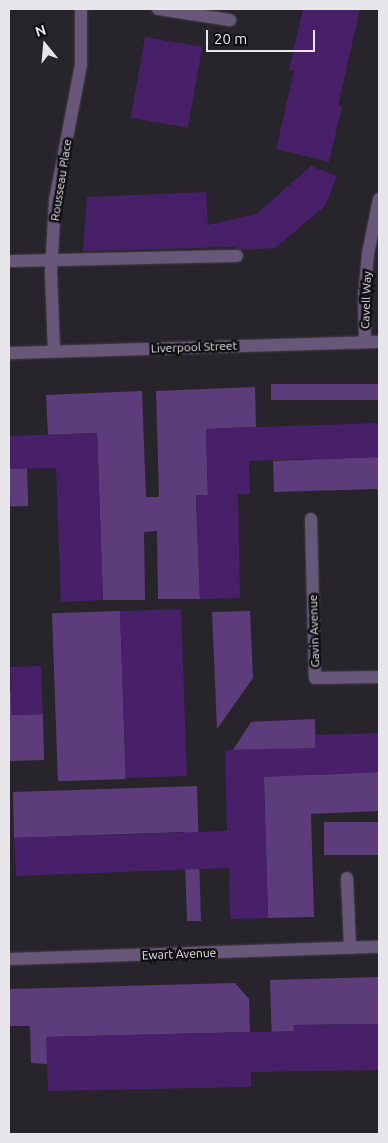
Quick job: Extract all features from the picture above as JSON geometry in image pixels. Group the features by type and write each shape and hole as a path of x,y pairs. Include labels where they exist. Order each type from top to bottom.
{"street":[{"name":"Rousseau Place","path":"54,352 52,260 55,200 82,65 81,9"},
{"path":"158,9 230,20"},
{"name":"Cavell Way","path":"364,342 364,295 368,254 379,199"},
{"path":"9,260 238,256"},
{"name":"Liverpool Street","path":"9,353 379,342"},
{"name":"Gavin Avenue","path":"310,519 315,678 379,677"},
{"path":"347,878 350,948"},
{"name":"Ewart Avenue","path":"9,959 379,947"}],"shaded area":[{"path":"271,384 379,384 379,400 271,400"},
{"path":"255,387 256,427 206,429 208,495 196,496 200,599 158,599 157,531 144,532 145,600 103,600 97,433 48,435 46,395 142,391 146,497 159,497 156,391"},
{"path":"379,457 379,502 377,489 274,492 273,461"},
{"path":"27,468 28,506 10,507 9,469"},
{"path":"120,611 126,779 58,781 52,613"},
{"path":"250,611 253,678 217,729 212,612"},
{"path":"9,691 11,691 12,715 43,714 44,760 9,761"},
{"path":"315,719 316,775 379,772 379,811 311,814 314,917 268,918 263,750 233,750 251,722"},
{"path":"197,786 201,921 187,921 184,832 14,838 13,792"},
{"path":"324,822 379,822 379,855 324,855"},
{"path":"379,977 379,1024 294,1025 294,1049 272,1049 270,980"},
{"path":"235,983 249,999 250,1032 47,1037 47,1064 31,1063 30,1026 9,1026 9,989"}],"building":[{"path":"303,9 360,9 338,106 342,106 329,162 276,149 294,71 289,70"},
{"path":"145,37 202,47 188,128 131,118"},
{"path":"311,166 337,176 325,206 275,248 243,250 233,247 83,251 87,197 206,192 208,225 256,214"},
{"path":"379,423 379,457 249,461 250,494 238,494 240,598 200,599 196,495 208,495 206,429"},
{"path":"97,433 103,600 61,602 56,468 9,469 9,436"},
{"path":"181,609 187,776 126,778 120,611"},
{"path":"41,666 43,714 12,715 10,667"},
{"path":"379,733 379,772 264,777 268,918 230,919 229,868 16,876 14,838 227,831 225,750 316,748 315,735"},
{"path":"379,1024 379,1070 251,1072 251,1087 48,1091 46,1037 294,1031 293,1025"}]}
